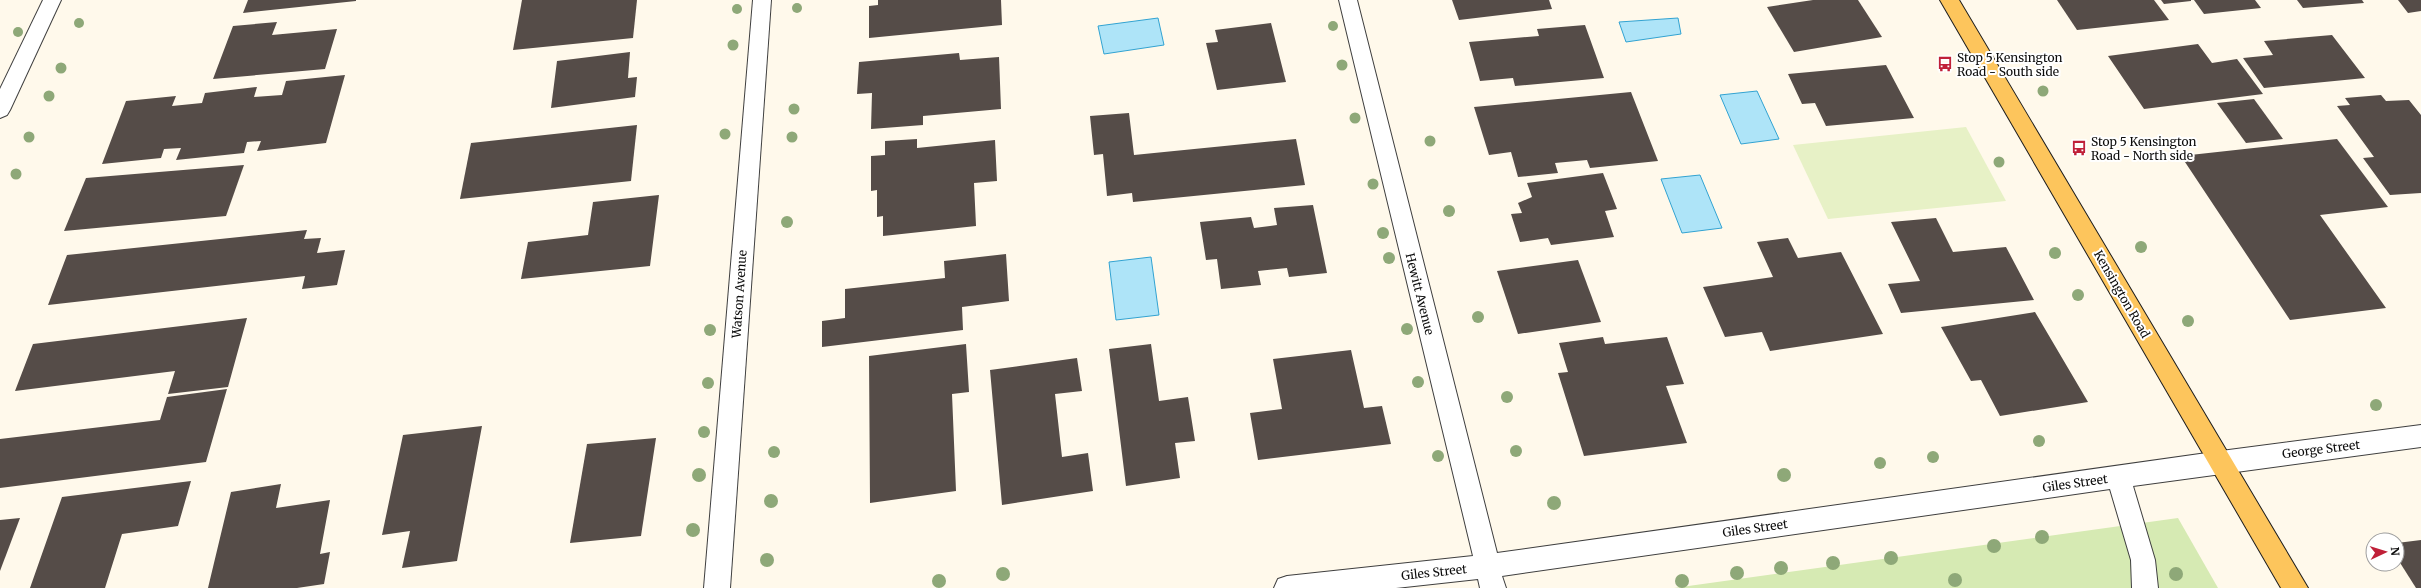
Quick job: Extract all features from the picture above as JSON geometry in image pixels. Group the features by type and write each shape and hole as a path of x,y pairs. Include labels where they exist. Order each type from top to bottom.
{"main road":[{"name":"Kensington Road","path":"1949,0 2295,588"}],"street":[{"path":"0,110 52,0"},
{"name":"Watson Avenue","path":"716,588 762,0"},
{"name":"Hewitt Avenue","path":"1348,0 1490,577"},
{"name":"George Street","path":"2221,462 2421,436"},
{"name":"Giles Street","path":"1287,588 1490,577 2118,476 2221,462"},
{"path":"2118,476 2143,560 2145,588"}],"green space":[{"path":"1966,127 2006,201 1828,219 1793,145"},
{"path":"2178,518 2218,588 1674,588"}],"water":[{"path":"1158,18 1164,45 1104,54 1098,26"},
{"path":"1678,18 1681,34 1626,42 1619,22"},
{"path":"1757,91 1779,139 1741,144 1720,95"},
{"path":"1700,175 1722,228 1682,233 1661,179"},
{"path":"1151,257 1159,315 1116,320 1109,262"}],"building":[{"path":"248,0 356,0 356,1 243,13"},
{"path":"522,0 637,0 633,38 513,50"},
{"path":"878,0 1001,0 1002,25 869,38 869,6 878,5"},
{"path":"1452,0 1549,0 1552,9 1459,20"},
{"path":"1813,0 1858,0 1882,37 1794,52 1767,7"},
{"path":"2057,0 2154,0 2169,20 2077,30"},
{"path":"2161,0 2191,0 2191,1 2164,4"},
{"path":"2194,0 2255,0 2261,8 2204,14"},
{"path":"2297,0 2362,0 2364,3 2303,8"},
{"path":"2398,0 2421,0 2421,11 2408,13"},
{"path":"277,22 272,35 337,29 325,69 213,79 233,26"},
{"path":"1271,23 1286,82 1217,90 1206,43 1218,42 1215,30"},
{"path":"1585,25 1604,78 1515,86 1513,78 1480,81 1469,42 1539,36 1537,29"},
{"path":"2332,35 2365,78 2264,88 2243,58 2273,55 2264,41"},
{"path":"2198,44 2212,63 2237,59 2263,94 2144,109 2108,56"},
{"path":"630,52 628,78 637,77 635,97 551,108 557,61"},
{"path":"959,53 960,60 999,57 1001,109 923,116 923,125 871,129 872,93 857,94 859,62"},
{"path":"1886,65 1914,118 1826,126 1815,103 1802,104 1788,74"},
{"path":"345,75 326,143 257,151 261,141 247,142 244,153 176,160 181,148 164,149 161,158 102,164 126,101 176,96 172,106 202,103 205,93 257,87 254,97 282,95 286,81"},
{"path":"1631,92 1658,161 1590,168 1587,160 1555,163 1558,173 1518,177 1511,152 1489,155 1474,107"},
{"path":"2381,95 2386,101 2409,100 2421,115 2421,193 2390,195 2363,158 2374,157 2337,106 2350,105 2345,98"},
{"path":"2254,99 2283,139 2246,143 2217,103"},
{"path":"1129,113 1134,155 1296,139 1305,185 1133,202 1132,193 1107,196 1103,154 1094,155 1090,116"},
{"path":"637,125 631,181 460,199 471,143"},
{"path":"917,139 917,148 995,140 997,181 974,183 976,226 883,236 883,216 877,217 877,190 871,191 871,156 885,155 885,141"},
{"path":"2337,139 2388,207 2320,215 2386,308 2290,320 2181,156"},
{"path":"244,165 226,216 64,231 86,178"},
{"path":"1603,173 1617,209 1605,211 1614,237 1551,245 1548,238 1520,242 1511,214 1522,213 1518,203 1532,197 1527,183"},
{"path":"659,195 650,266 521,279 528,242 588,235 593,202"},
{"path":"1313,205 1327,273 1289,277 1287,268 1258,271 1261,285 1221,289 1217,259 1206,260 1200,222 1251,217 1254,228 1277,225 1274,208"},
{"path":"1936,218 1953,252 2006,247 2034,300 1901,313 1888,284 1920,281 1891,222"},
{"path":"307,230 304,239 321,238 317,253 345,250 337,285 302,289 305,276 48,305 67,255"},
{"path":"1788,238 1798,258 1841,252 1883,334 1770,351 1762,332 1725,337 1703,287 1773,277 1757,242"},
{"path":"1006,254 1009,301 962,307 963,330 822,347 822,321 845,318 845,289 945,278 944,261"},
{"path":"1578,260 1601,322 1518,334 1497,271"},
{"path":"2035,312 2088,402 2000,416 1981,380 1971,381 1941,327"},
{"path":"247,318 228,387 168,394 175,371 15,391 33,344"},
{"path":"1603,337 1605,344 1667,337 1684,384 1666,386 1687,443 1584,456 1558,373 1568,372 1559,343"},
{"path":"966,344 969,392 952,394 956,491 870,503 869,356"},
{"path":"1151,344 1159,401 1188,397 1195,441 1175,443 1180,478 1126,486 1109,349"},
{"path":"1351,350 1364,408 1382,406 1391,444 1258,460 1250,413 1282,409 1273,359"},
{"path":"1077,358 1082,391 1055,394 1062,457 1088,453 1093,491 1002,505 990,370"},
{"path":"227,389 206,462 0,488 0,439 160,420 167,397"},
{"path":"482,426 457,561 402,568 410,531 382,535 403,435"},
{"path":"656,438 641,536 570,543 587,444"},
{"path":"191,481 178,526 122,534 105,588 30,588 62,497"},
{"path":"281,484 276,508 330,500 320,554 330,552 324,584 297,588 208,588 231,492"},
{"path":"20,518 0,571 0,520"},
{"path":"2421,540 2421,588 2416,588 2405,571 2405,542"}],"place":[{"name":"Stop 5 Kensington Road - South side","path":"1945,64"},
{"name":"Stop 5 Kensington Road - North side","path":"2079,148"}]}
